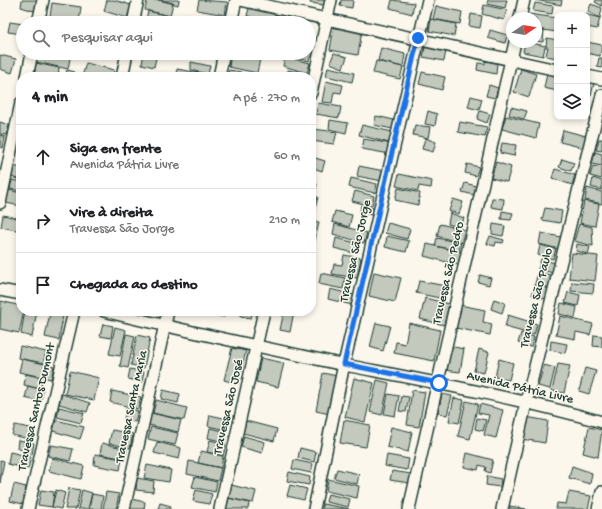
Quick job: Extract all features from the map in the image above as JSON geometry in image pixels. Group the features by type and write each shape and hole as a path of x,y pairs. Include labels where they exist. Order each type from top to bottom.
{"street":[{"path":"40,16 43,0"},
{"path":"135,16 138,0"},
{"path":"233,16 236,0"},
{"path":"240,0 313,16"},
{"path":"316,72 331,0"},
{"name":"Travessa São Jorge","path":"314,509 344,364 428,0"},
{"path":"521,12 524,0"},
{"path":"316,17 554,69"},
{"name":"Travessa São Pedro","path":"409,509 439,383 514,48"},
{"path":"27,72 30,60"},
{"path":"123,72 126,60"},
{"path":"220,72 223,60"},
{"path":"590,77 602,79"},
{"name":"Travessa São Paulo","path":"502,509 526,403 602,95"},
{"path":"0,203 16,127"},
{"path":"0,290 16,293"},
{"name":"Travessa Santos Dumont","path":"28,509 73,316"},
{"name":"Avenida Pátria Livre","path":"124,316 257,346 439,383 602,422"},
{"name":"Travessa Santa Maria","path":"124,509 167,316"},
{"name":"Travessa São José","path":"220,509 263,316"},
{"path":"598,509 602,492"}],"building":[{"path":"22,0 37,0 34,11 21,7"},
{"path":"107,0 114,0 131,5 128,16 120,16 104,11"},
{"path":"147,0 159,0 173,3 170,16 145,10"},
{"path":"159,0 179,0 178,5"},
{"path":"199,0 227,2 225,15 197,10"},
{"path":"311,0 325,0 324,5 310,3"},
{"path":"341,0 353,0 352,8 340,6"},
{"path":"392,0 414,3 412,14 390,8"},
{"path":"488,0 507,0 505,8 487,4"},
{"path":"535,0 562,0 561,5"},
{"path":"596,0 602,0 602,6 595,2"},
{"path":"52,3 81,7 80,16 50,16"},
{"path":"535,3 553,6 552,14 533,11"},
{"path":"250,4 277,10 276,16 247,16"},
{"path":"591,4 602,8 600,18 588,12"},
{"path":"484,5 507,10 504,20 482,14"},
{"path":"436,6 462,12 460,24 433,19"},
{"path":"148,11 169,16 147,16"},
{"path":"471,14 482,16 480,28 469,26"},
{"path":"542,16 554,18 554,32 542,30"},
{"path":"590,16 600,18 597,29 590,28"},
{"path":"431,19 456,24 454,36 429,31"},
{"path":"10,22 16,23 16,33 8,32"},
{"path":"334,26 362,31 358,55 330,50"},
{"path":"490,30 506,35 505,43 488,38"},
{"path":"542,30 544,30 542,42"},
{"path":"547,38 554,39 554,57 546,56 548,47 545,47 543,56 523,52 524,48 542,48 542,45 546,46"},
{"path":"590,43 602,45 600,56 590,54"},
{"path":"425,47 446,51 444,61 423,57"},
{"path":"381,48 405,54 403,67 378,61"},
{"path":"334,53 347,57 343,68 330,63"},
{"path":"0,55 16,59 12,73 0,69"},
{"path":"599,58 602,58 602,68 597,67"},
{"path":"36,60 70,60 68,69 36,62"},
{"path":"143,60 156,60 154,67 142,64"},
{"path":"230,60 260,60 257,72 229,67"},
{"path":"284,60 298,60 310,63 307,72 283,66"},
{"path":"376,61 403,67 400,79 373,73"},
{"path":"485,61 497,63 496,74 477,70 478,63 485,64"},
{"path":"191,62 210,66 208,72 191,70"},
{"path":"36,63 59,68 59,72 35,72"},
{"path":"86,63 114,70 113,72 83,72"},
{"path":"328,67 354,73 352,82 326,76"},
{"path":"177,69 194,72 177,72"},
{"path":"521,69 536,74 529,97 514,92"},
{"path":"229,70 241,72 228,72"},
{"path":"422,72 445,77 442,90 419,84"},
{"path":"547,73 554,74 554,90 544,88"},
{"path":"326,81 343,85 341,93 334,92 332,103 322,102"},
{"path":"590,83 594,84 590,95"},
{"path":"489,85 498,88 495,98 486,96"},
{"path":"471,96 482,99 479,110 468,107"},
{"path":"318,103 341,107 339,118 316,114"},
{"path":"511,107 527,111 524,119 509,115"},
{"path":"428,111 437,114 435,126 425,124"},
{"path":"480,111 490,114 487,123 477,119"},
{"path":"376,116 394,120 392,129 374,125"},
{"path":"506,116 539,124 536,138 502,129"},
{"path":"330,120 348,123 346,133 329,129"},
{"path":"0,122 9,125 7,135 0,134"},
{"path":"460,122 487,127 485,137 458,132"},
{"path":"362,125 392,132 389,143 359,135"},
{"path":"415,125 430,127 428,138 413,135"},
{"path":"316,129 337,132 334,144 316,142"},
{"path":"563,130 586,136 584,148 560,142"},
{"path":"0,135 5,137 3,148 0,147"},
{"path":"425,138 436,142 433,152 422,149"},
{"path":"364,139 392,144 390,154 362,149"},
{"path":"599,139 602,139 602,151 596,150"},
{"path":"502,143 516,145 514,156 500,153"},
{"path":"595,152 602,154 602,166 592,164"},
{"path":"316,158 325,161 322,171 316,169"},
{"path":"562,159 574,163 571,171 559,167"},
{"path":"496,162 511,167 507,182 491,178"},
{"path":"467,164 479,167 476,176 465,173"},
{"path":"13,166 16,167 16,178 11,177"},
{"path":"359,166 384,171 382,181 357,176"},
{"path":"593,166 602,168 602,179 590,176"},
{"path":"555,169 575,175 572,185 552,178"},
{"path":"399,174 432,181 431,188 419,186 418,191 396,186"},
{"path":"351,178 377,184 375,193 349,187"},
{"path":"593,178 602,181 602,190 591,187"},
{"path":"12,180 16,181 16,190 10,189"},
{"path":"465,183 476,186 474,195 462,192"},
{"path":"398,188 420,193 418,205 395,200"},
{"path":"587,188 602,192 602,204 585,200"},
{"path":"9,190 16,192 16,205 6,203"},
{"path":"355,191 374,196 372,206 352,201"},
{"path":"492,198 504,199 503,209 491,207"},
{"path":"453,199 463,202 459,214 449,211"},
{"path":"584,201 599,204 595,226 580,223"},
{"path":"361,205 373,208 371,215 360,212"},
{"path":"545,208 562,211 560,223 542,220"},
{"path":"335,211 352,215 349,227 332,222"},
{"path":"502,211 513,213 511,220 501,219"},
{"path":"450,213 464,218 461,228 448,224"},
{"path":"3,215 16,218 16,230 1,227"},
{"path":"316,222 319,222 316,236"},
{"path":"388,223 410,229 407,239 385,233"},
{"path":"335,224 367,233 364,243 333,234"},
{"path":"440,224 465,230 461,243 437,236"},
{"path":"493,224 505,226 503,236 492,234"},
{"path":"579,224 592,227 593,246 574,241"},
{"path":"541,233 561,237 559,249 539,244"},
{"path":"387,236 409,241 406,252 385,247"},
{"path":"490,236 504,240 503,243 496,242 495,246 487,244"},
{"path":"336,238 356,243 354,253 334,248"},
{"path":"437,238 461,243 459,251 435,246"},
{"path":"427,244 461,252 458,265 424,256"},
{"path":"577,244 590,247 588,254 576,251"},
{"path":"540,245 556,249 553,259 538,255"},
{"path":"572,253 598,256 595,281 569,278"},
{"path":"344,255 361,258 357,278 332,274 334,264 342,265"},
{"path":"541,259 555,263 553,273 538,269"},
{"path":"374,272 401,278 395,302 369,296"},
{"path":"538,272 554,276 550,288 535,284"},
{"path":"321,273 345,278 343,289 319,284"},
{"path":"480,275 491,278 489,285 478,282"},
{"path":"419,281 446,286 444,299 416,293"},
{"path":"572,282 594,284 593,293 571,291"},
{"path":"535,284 549,289 546,299 532,295"},
{"path":"330,289 354,295 352,305 328,299"},
{"path":"568,292 580,295 578,306 565,303"},
{"path":"425,298 449,304 444,325 420,319"},
{"path":"494,299 505,303 502,313 491,309"},
{"path":"1,301 16,305 16,316 23,316 19,333 0,329"},
{"path":"561,303 577,307 575,318 559,314"},
{"path":"460,305 485,310 483,322 492,324 490,335 456,328"},
{"path":"508,315 537,324 534,335 505,327"},
{"path":"24,316 36,316 32,337 21,334"},
{"path":"49,316 63,316 59,340 45,337"},
{"path":"240,316 252,316 251,318"},
{"path":"283,316 293,316 290,332 280,330"},
{"path":"560,316 593,324 590,335 576,332 575,339 556,335"},
{"path":"376,323 390,326 383,351 370,347"},
{"path":"409,323 440,330 434,361 394,353 396,342 405,344"},
{"path":"103,324 113,326 111,338 100,336"},
{"path":"115,327 126,330 120,356 109,354"},
{"path":"521,333 534,337 531,347 518,343"},
{"path":"126,334 135,336 128,368 120,366"},
{"path":"137,335 150,338 144,368 131,365"},
{"path":"594,335 602,336 602,347 593,346"},
{"path":"551,341 567,344 565,353 550,350"},
{"path":"20,346 46,352 43,363 18,358"},
{"path":"449,346 464,349 460,372 445,370"},
{"path":"232,348 246,351 238,384 224,380"},
{"path":"479,349 489,352 484,373 474,371"},
{"path":"261,358 284,363 278,387 256,382"},
{"path":"22,359 54,366 51,379 19,372"},
{"path":"499,359 513,363 509,380 495,377"},
{"path":"558,364 570,366 564,393 552,391"},
{"path":"544,365 555,368 550,389 538,386"},
{"path":"585,368 596,371 589,394 579,391"},
{"path":"130,369 144,372 142,382 128,379"},
{"path":"70,371 99,378 94,400 65,394"},
{"path":"323,373 337,376 330,414 316,411"},
{"path":"26,374 43,378 40,389 24,385"},
{"path":"354,378 374,383 365,422 345,417"},
{"path":"377,380 389,383 382,415 370,412"},
{"path":"28,386 43,390 41,402 25,398"},
{"path":"163,390 180,394 178,403 161,399"},
{"path":"412,390 425,392 419,427 407,425"},
{"path":"112,391 141,397 138,409 110,402"},
{"path":"62,394 90,403 87,412 59,404"},
{"path":"388,394 399,396 395,416 384,414"},
{"path":"442,394 452,396 447,415 438,413"},
{"path":"402,396 409,397 406,412 399,411"},
{"path":"454,398 464,400 459,423 449,421"},
{"path":"156,400 187,408 184,420 153,413"},
{"path":"466,401 478,404 470,439 458,436"},
{"path":"480,404 503,410 496,438 484,435 489,415 478,413"},
{"path":"59,407 84,413 81,423 57,417"},
{"path":"126,408 138,411 135,422 124,420"},
{"path":"151,413 181,420 178,432 149,425"},
{"path":"210,415 228,419 226,430 208,426"},
{"path":"526,417 548,421 545,443 522,439"},
{"path":"477,418 486,420 483,431 475,429"},
{"path":"56,420 84,427 80,439 53,431"},
{"path":"344,420 370,425 366,447 340,443"},
{"path":"246,421 277,429 274,441 243,433"},
{"path":"15,425 35,429 33,440 12,435"},
{"path":"151,427 178,433 175,445 148,439"},
{"path":"391,427 412,432 408,452 387,447"},
{"path":"589,427 602,430 598,457 583,453"},
{"path":"210,428 227,432 225,442 208,438"},
{"path":"112,430 133,434 130,448 109,443"},
{"path":"244,436 265,442 262,453 241,447"},
{"path":"18,440 34,443 32,455 17,448"},
{"path":"210,440 226,444 223,456 207,452"},
{"path":"157,442 181,448 179,459 154,453"},
{"path":"102,443 127,449 125,459 100,454"},
{"path":"51,445 73,449 70,461 48,456"},
{"path":"300,448 316,452 314,462 298,458"},
{"path":"201,451 223,456 221,468 198,463"},
{"path":"10,452 31,457 28,469 8,464"},
{"path":"467,453 493,460 490,473 485,471 486,467 479,465 478,470 464,467"},
{"path":"95,454 122,459 120,470 94,465"},
{"path":"387,455 409,459 407,470 385,466"},
{"path":"52,458 84,466 81,479 49,471"},
{"path":"0,460 4,461 0,483"},
{"path":"294,460 313,464 311,473 292,469"},
{"path":"189,461 221,468 218,481 187,474"},
{"path":"147,465 171,470 169,482 144,478"},
{"path":"572,466 592,473 590,484 569,478"},
{"path":"337,469 359,474 357,484 334,478"},
{"path":"392,471 411,474 409,483 390,480"},
{"path":"289,472 310,477 309,485 287,481"},
{"path":"487,476 501,479 500,487 486,485"},
{"path":"195,477 217,482 215,492 192,487"},
{"path":"137,478 154,481 153,492 136,490"},
{"path":"328,479 359,486 357,498 326,491"},
{"path":"14,484 26,487 23,504 10,501"},
{"path":"231,485 256,491 253,503 228,498"},
{"path":"290,485 307,489 304,500 287,496"},
{"path":"69,488 80,490 76,509 65,509"},
{"path":"41,490 54,492 52,507 38,505"},
{"path":"56,490 65,493 61,509 52,507"},
{"path":"82,490 92,493 88,509 78,509"},
{"path":"196,490 212,494 209,504 193,501"},
{"path":"106,492 119,494 116,509 103,509"},
{"path":"569,492 591,496 588,509 556,509 557,503 566,504"},
{"path":"92,494 103,496 101,509 89,509"},
{"path":"328,494 350,499 348,507 326,502"},
{"path":"229,498 249,503 248,509 226,509"},
{"path":"131,499 145,502 144,509 129,509"},
{"path":"160,503 171,506 170,509 158,509"},
{"path":"323,504 349,509 322,509"},
{"path":"510,506 526,509 510,509"}],"route":[{"path":"418,38 344,364 439,383"}]}
